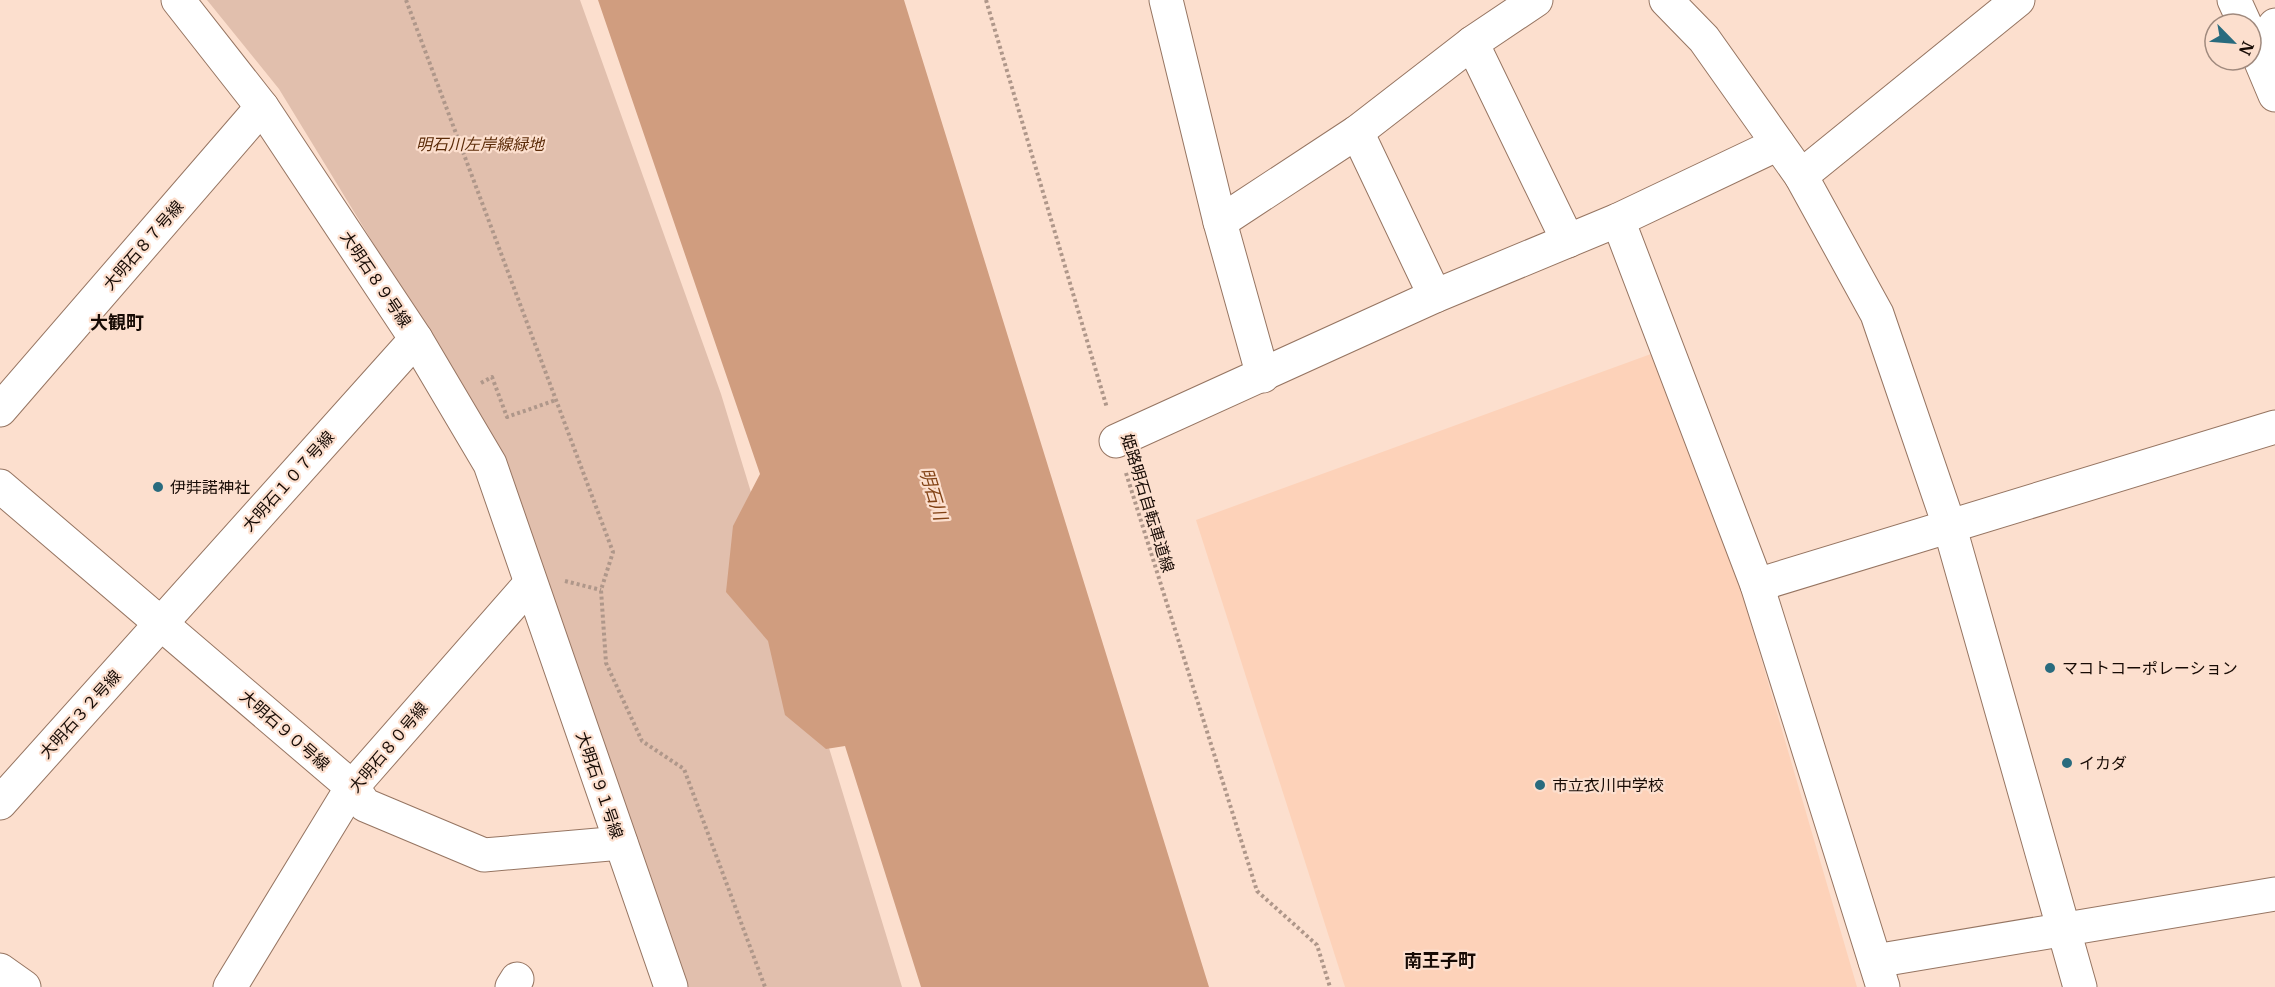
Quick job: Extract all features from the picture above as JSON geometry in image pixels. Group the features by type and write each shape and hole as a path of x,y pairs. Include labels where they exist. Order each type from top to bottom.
{"street":[{"name":"大明石８９号線","path":"178,0 262,107 416,339 490,464 530,584"},
{"path":"1166,0 1220,222 1263,376"},
{"path":"1220,222 1357,132 1472,43 1536,0"},
{"path":"1666,0 1704,39 1801,176 1877,314 1950,528 2080,987"},
{"path":"1801,176 2000,5"},
{"path":"1472,43 1568,241"},
{"path":"2263,54 2275,95"},
{"name":"大明石８７号線","path":"0,410 262,107"},
{"path":"1357,132 1435,296"},
{"path":"1116,441 1435,296 1618,220 1778,144"},
{"path":"1618,220 1757,585 1879,974 2064,929 2275,894"},
{"name":"大明石１０７号線","path":"160,624 416,339"},
{"path":"1757,585 2275,427"},
{"name":"大明石９０号線","path":"0,486 352,787 364,805 484,855 621,843"},
{"name":"大明石８０号線","path":"230,987 352,787 530,584"},
{"name":"大明石９１号線","path":"530,584 670,987"},
{"name":"大明石３２号線","path":"0,803 160,624"},
{"path":"0,970 24,987"}],"path":[{"path":"406,0 613,552 600,591 606,663 642,741 684,769 765,987"},
{"name":"姫路明石自転車道線","path":"986,0 1116,441 1257,891 1317,945 1330,987"},
{"path":"492,377 507,417 556,400"},
{"path":"564,580 600,591"}],"shaded area":[{"name":"市立衣川中学校","path":"1651,354 1739,583 1857,987 1345,987 1196,520"}],"green space":[{"name":"明石川左岸線緑地","path":"207,0 580,0 721,394 902,987 685,987 425,328 279,89"}],"water":[{"name":"明石川","path":"598,0 904,0 1209,987 921,987 845,746 826,749 785,715 768,641 726,592 733,526 760,474"}],"place":[{"name":"伊弉諾神社","path":"158,487"},
{"name":"マコトコーポレーション","path":"2050,668"},
{"name":"イカダ","path":"2067,763"},
{"name":"市立衣川中学校","path":"1540,785"}],"district":[{"name":"大観町","path":"117,323"},
{"name":"南王子町","path":"1440,961"}]}
